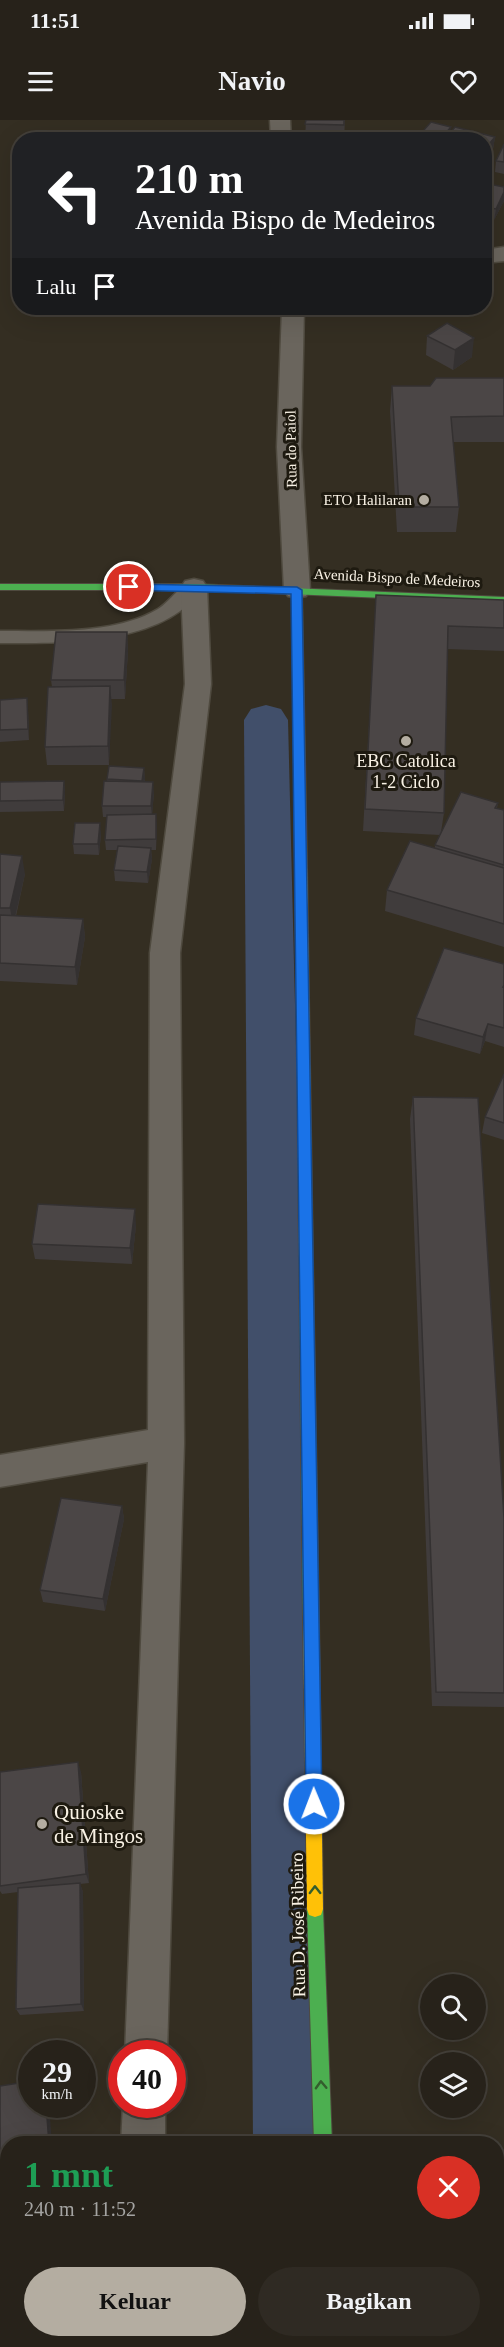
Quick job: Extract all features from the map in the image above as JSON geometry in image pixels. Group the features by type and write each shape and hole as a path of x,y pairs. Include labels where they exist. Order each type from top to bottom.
{"street":[{"name":"Rua do Paiol","path":"293,315 289,447 297,590"},
{"name":"Avenida Bispo de Medeiros","path":"0,587 194,587 504,600"},
{"path":"146,2040 166,1443 165,953 198,684 194,587"},
{"name":"Rua D. José Ribeiro","path":"297,590 315,1899 322,2136"},
{"path":"0,1471 166,1443"},
{"path":"143,2136 144,2118"}],"lane":[{"path":"0,637 73,637 126,628 165,613 194,587"}],"building":[{"path":"306,120 344,120 344,125 305,124"},
{"path":"431,122 451,127 447,132 423,131"},
{"path":"455,127 475,132 451,132"},
{"path":"504,144 504,162 496,161"},
{"path":"492,185 504,187 496,209 492,208"},
{"path":"447,323 474,338 455,350 427,336"},
{"name":"ETO Halilaran","path":"436,378 504,378 504,416 451,417 459,507 399,507 392,386 430,386"},
{"name":"EBC Catolica 1-2 Ciclo","path":"376,595 504,600 504,628 448,626 444,813 365,809"},
{"path":"56,632 127,632 124,680 51,680"},
{"path":"110,686 108,746 45,747 48,687"},
{"path":"27,698 28,729 0,730 0,700"},
{"path":"109,766 144,768 142,781 107,779"},
{"path":"64,781 63,800 0,801 0,782"},
{"path":"104,781 153,782 151,806 102,806"},
{"path":"461,792 498,803 495,808 504,810 504,865 435,845"},
{"path":"156,814 156,839 105,840 107,815"},
{"path":"75,823 100,823 98,844 73,844"},
{"path":"410,841 504,868 504,924 387,890"},
{"path":"118,846 151,848 147,872 114,870"},
{"path":"0,854 22,856 10,908 0,908"},
{"path":"0,915 83,919 75,967 0,963"},
{"path":"444,948 504,964 504,1028 488,1024 483,1037 416,1018"},
{"path":"504,1074 504,1123 485,1117"},
{"path":"413,1097 478,1098 504,1518 504,1693 436,1692"},
{"path":"38,1204 135,1209 130,1248 32,1244"},
{"path":"61,1498 122,1506 103,1599 40,1590"},
{"name":"Quioske de Mingos","path":"78,1762 86,1874 0,1886 0,1772"},
{"path":"80,1883 81,2004 16,2009 18,1888"},
{"path":"18,2083 18,2118 47,2118 48,2136 0,2136 0,2086"}],"waterway":[{"path":"266,720 288,2136"}],"traffic: fast":[{"path":"0,587 194,587 504,600"},
{"path":"306,1258 311,1618"},
{"path":"315,1909 323,2136"}],"traffic: slow":[{"path":"301,866 306,1258"},
{"path":"311,1618 315,1909"}],"traffic: jam":[{"path":"297,590 301,866"}],"place":[{"name":"ETO Halilaran","path":"424,500"},
{"name":"EBC Catolica 1-2 Ciclo","path":"406,741"},
{"name":"Quioske de Mingos","path":"42,1824"}],"route":[{"path":"129,587 297,590 314,1804"}]}
